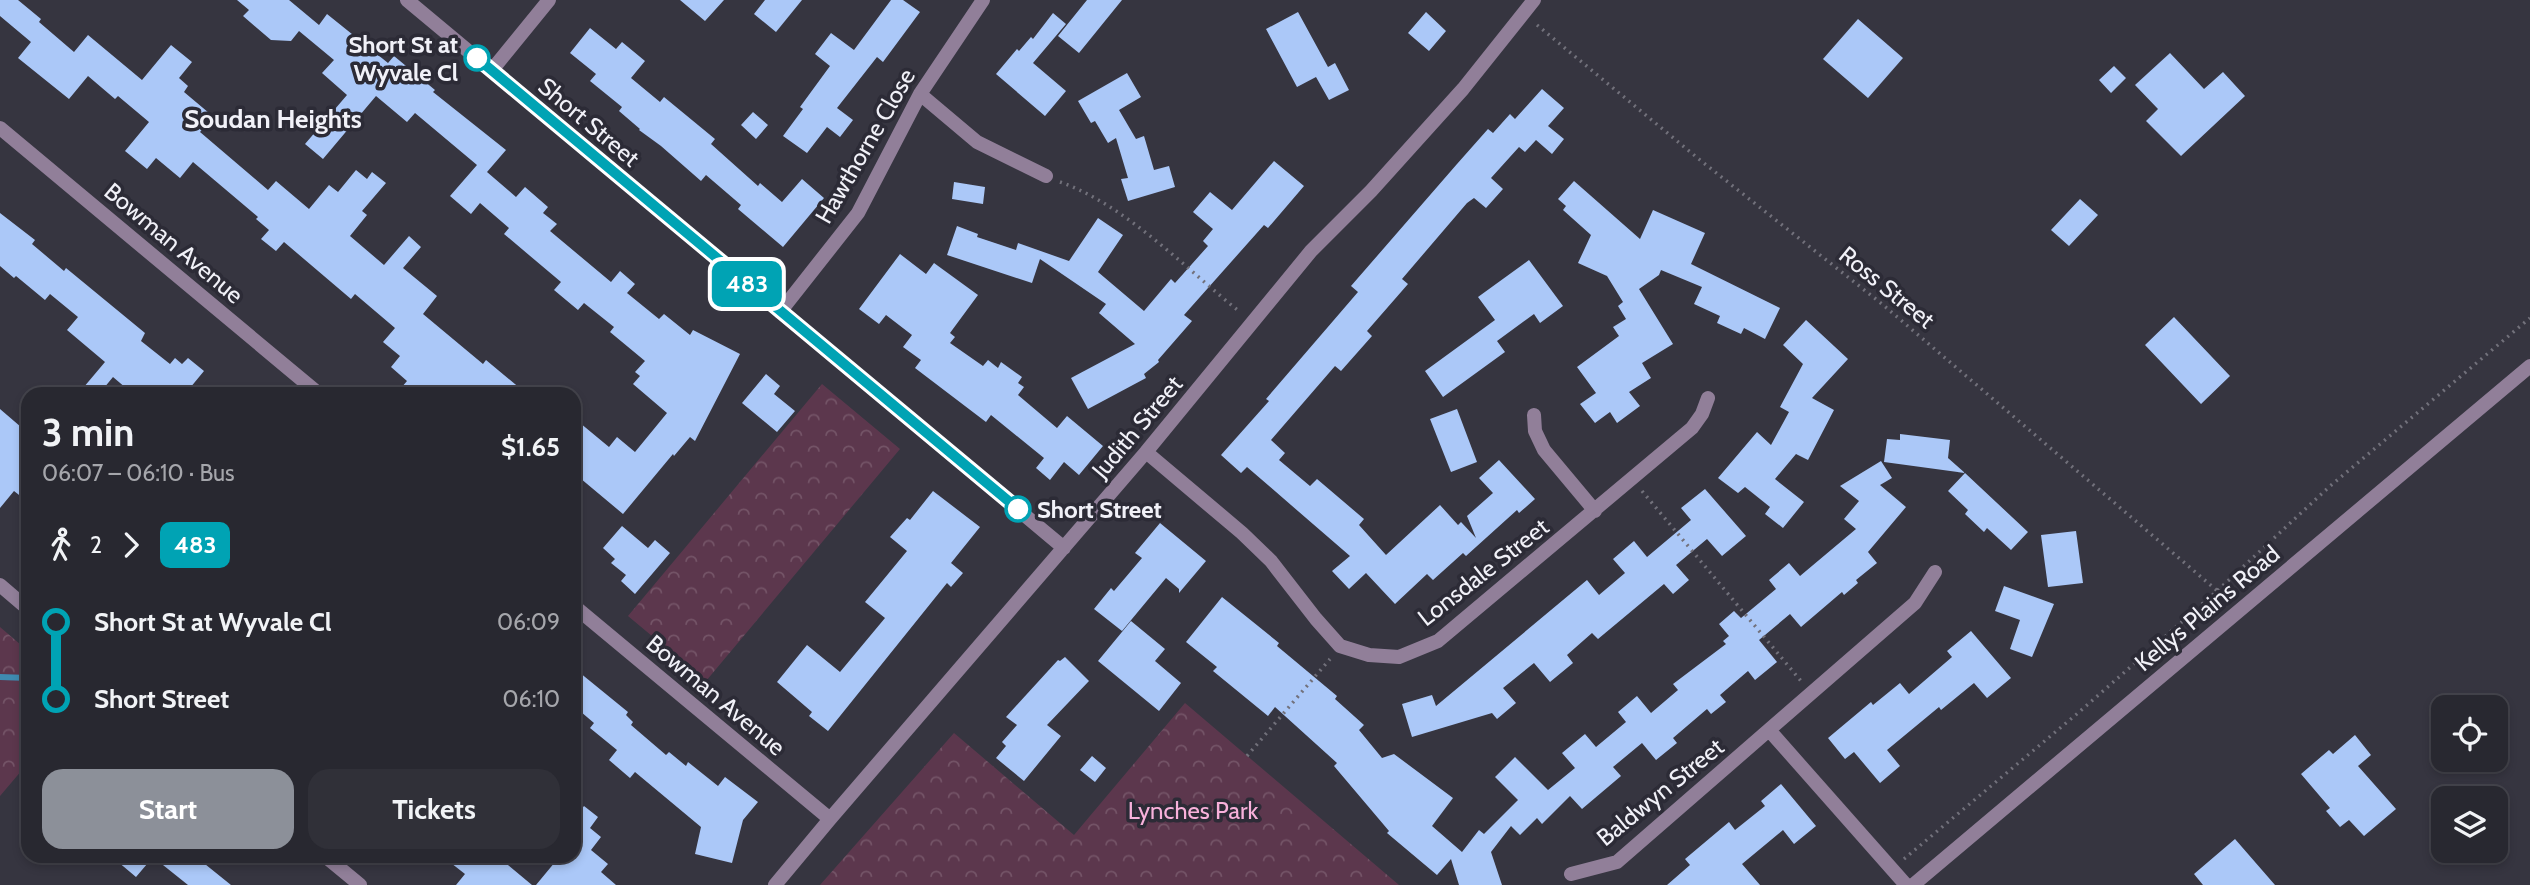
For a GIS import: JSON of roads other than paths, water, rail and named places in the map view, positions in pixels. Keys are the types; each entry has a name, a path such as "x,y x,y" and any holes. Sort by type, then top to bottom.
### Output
{"street":[{"name":"Short Street","path":"408,0 1064,548"},
{"path":"492,70 549,0"},
{"name":"Hawthorne Close","path":"780,312 858,213 920,94 983,0"},
{"name":"Judith Street","path":"775,885 1146,452 1311,251 1434,122 1534,0"},
{"path":"920,94 977,142 1046,176"},
{"name":"Bowman Avenue","path":"0,128 311,387"},
{"name":"Kellys Plains Road","path":"1913,885 2530,366"},
{"name":"Lonsdale Street","path":"1146,452 1271,561 1340,646 1369,655 1399,657 1438,641 1595,511 1692,428 1702,414 1708,398"},
{"path":"1534,415 1535,431 1544,450 1595,511"},
{"name":"Baldwyn Street","path":"1572,874 1616,862 1915,603 1935,572"},
{"path":"0,586 21,603"},
{"name":"Bowman Avenue","path":"581,612 830,819"},
{"path":"1769,730 1906,885"},
{"path":"333,863 360,885"}],"waterway":[{"path":"0,677 21,678"}],"place":[{"name":"Short St at Wyvale Cl","path":"477,58"},
{"name":"Short Street","path":"1018,509"}],"district":[{"name":"Soudan Heights","path":"273,119"}],"park label":[{"name":"Lynches Park","path":"1193,810"}]}
